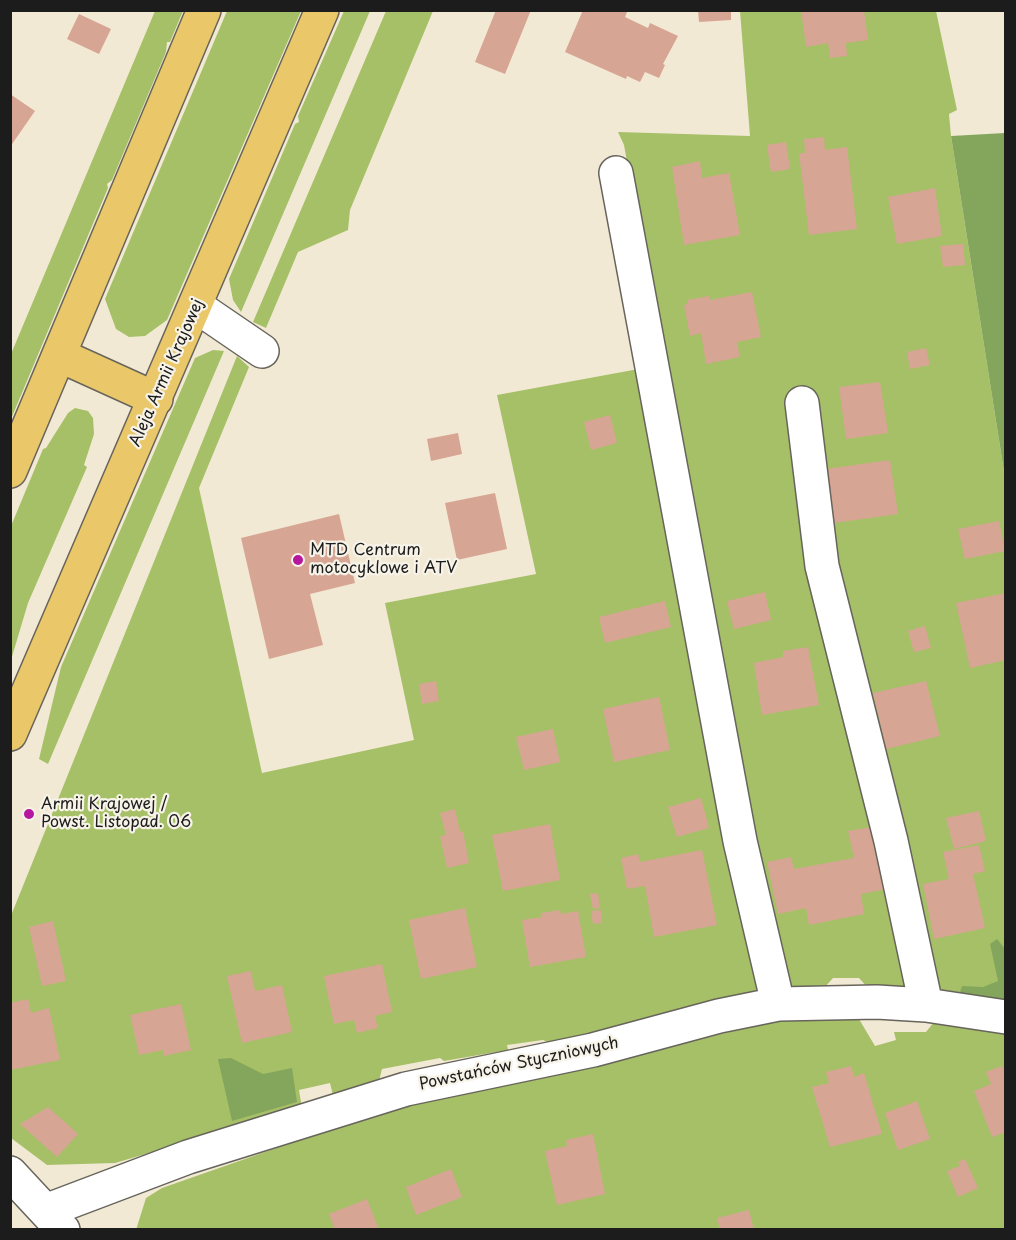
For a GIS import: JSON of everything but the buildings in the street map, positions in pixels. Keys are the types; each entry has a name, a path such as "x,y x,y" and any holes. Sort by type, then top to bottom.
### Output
{"main road":[{"path":"10,471 204,10"},
{"name":"Aleja Armii Krajowej","path":"10,734 322,10"},
{"path":"59,355 156,399"}],"street":[{"path":"616,173 740,842 778,1004"},
{"path":"196,306 262,351"},
{"path":"802,403 822,566 891,841 926,1005"},
{"name":"Powstańców Styczniowych","path":"55,1223 188,1157 406,1089 592,1050 719,1016 778,1004 854,1001 926,1005 1005,1017"},
{"path":"10,1173 55,1223"}],"green space":[{"path":"155,11 183,11 170,42 167,42 166,52 112,180 107,184 108,188 11,419 11,354"},
{"path":"227,11 301,11 167,320 145,336 129,337 116,329 105,299"},
{"path":"344,11 370,11 241,312 233,300 229,279 295,124 299,122 298,116"},
{"path":"386,11 433,11 350,210 348,230 298,252 266,328 253,322"},
{"path":"740,11 936,11 957,110 949,114 951,136 1005,478 1005,1005 911,984 901,989 868,988 859,978 833,978 825,987 796,991 781,981 729,728 734,716 729,688 719,678 624,145 618,132 750,136"},
{"path":"1006,133 1005,478 951,136"},
{"path":"213,350 224,351 48,764 39,759 61,667 195,358"},
{"path":"237,356 249,367 199,488 262,773 414,740 385,603 536,574 497,395 644,368 761,985 756,996 550,1043 543,1040 507,1045 508,1050 444,1061 440,1058 382,1069 379,1081 333,1095 330,1083 299,1090 302,1108 115,1163 47,1165 11,1138 10,918"},
{"path":"75,408 88,411 93,418 94,434 84,465 87,467 28,603 11,660 11,526 43,449 46,448 68,413"},
{"path":"997,939 1005,949 1005,1004 958,998 962,986 983,987 998,981 990,944"},
{"path":"856,1014 875,1046 896,1040 894,1032 926,1032 934,1022 1005,1029 1005,1229 136,1230 146,1198 162,1188 428,1095 598,1063 772,1022"},
{"path":"231,1058 263,1074 292,1068 297,1102 232,1121 218,1059"}],"place":[{"name":"MTD Centrum motocyklowe i ATV","path":"298,560"},
{"name":"Armii Krajowej / Powst. Listopad. 06","path":"29,814"}]}
